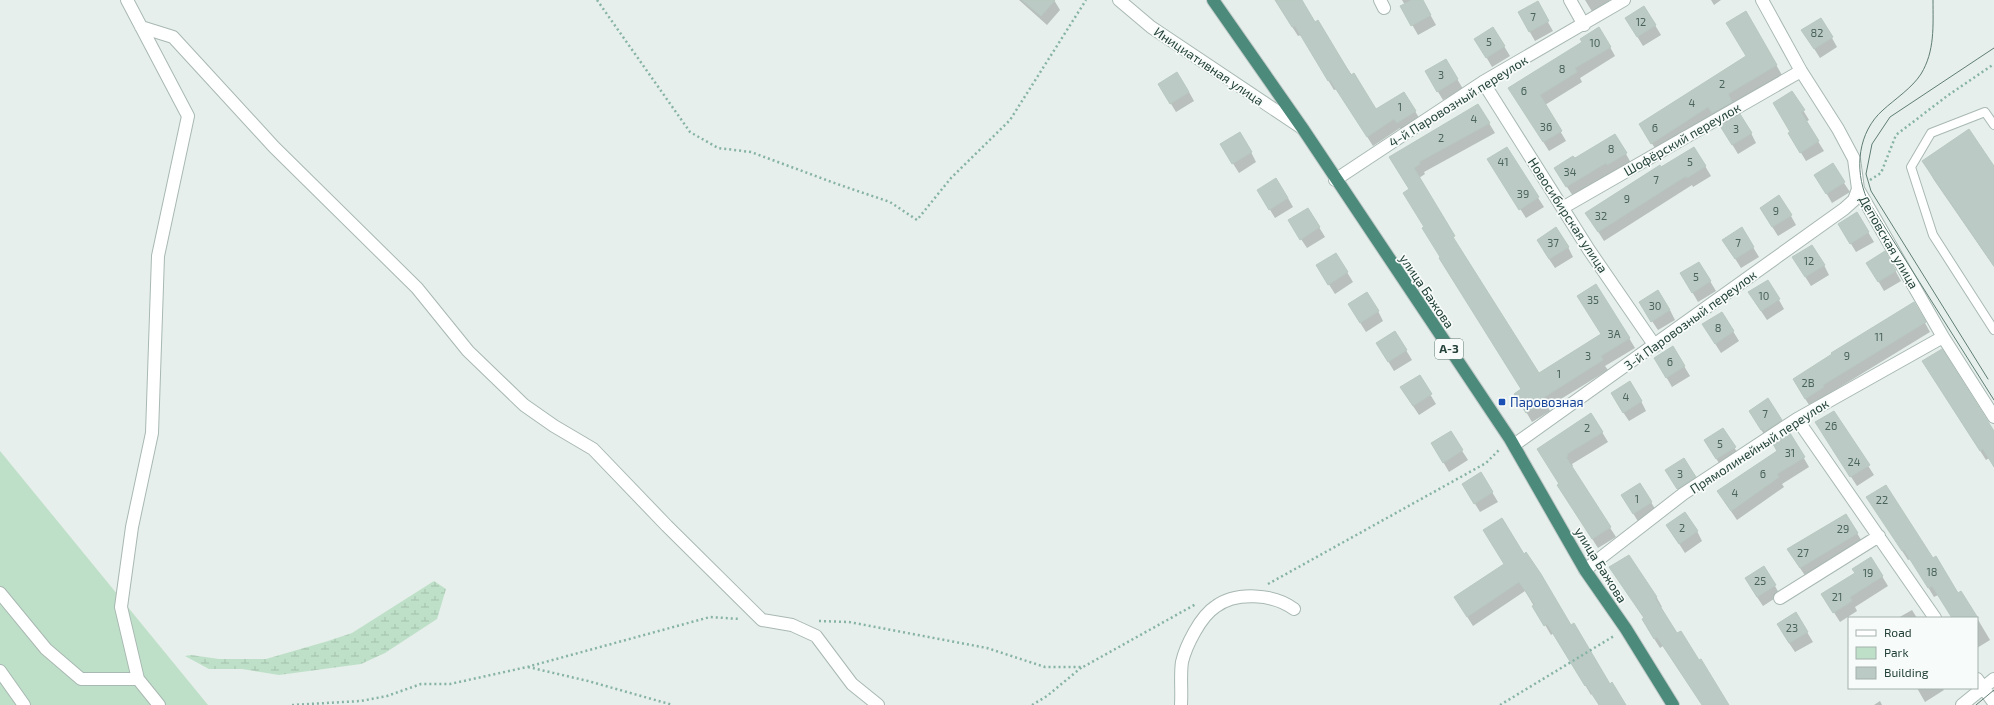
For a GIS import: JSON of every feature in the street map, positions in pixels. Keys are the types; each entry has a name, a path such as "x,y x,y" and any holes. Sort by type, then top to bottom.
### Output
{"highway":[{"name":"улица Бажова","path":"1214,0 1303,129 1335,180 1512,442 1585,570 1626,629 1673,705"}],"street":[{"path":"127,0 188,116 158,256 152,433 132,527 121,607 138,679 159,705"},
{"name":"Инициативная улица","path":"1119,0 1151,27 1303,129"},
{"path":"1570,0 1584,25"},
{"name":"4-й Паровозный переулок","path":"1335,180 1483,82 1584,25 1624,0"},
{"name":"Деповская улица","path":"1762,0 1801,70 1838,129 1854,159 1858,188 1943,336 1994,417"},
{"path":"141,27 173,37 274,147 417,288 468,351 524,405 554,426 593,449 666,526 762,620 792,625 816,636 852,684 878,705"},
{"name":"Шофёрский переулок","path":"1564,207 1801,70"},
{"name":"Новосибирская улица","path":"1483,82 1564,207 1589,250 1655,346"},
{"name":"3-й Паровозный переулок","path":"1512,442 1655,346 1844,209 1854,200 1858,188"},
{"name":"Прямолинейный переулок","path":"1585,570 1683,494 1797,419 1943,336"},
{"path":"1797,419 1934,617"},
{"path":"1780,598 1879,536"},
{"path":"0,593 46,649 81,679 138,679"},
{"path":"1181,705 1182,661 1198,624 1215,606 1236,598 1256,596 1275,600 1294,609"},
{"path":"0,671 24,705"},
{"path":"1994,679 1980,684 1994,703"},
{"path":"1962,705 1976,689"}],"lane":[{"path":"1994,125 1985,112 1931,134 1910,167 1933,235 1994,330"}],"path":[{"path":"597,0 690,132 718,148 751,152 890,202 917,220 951,178 1010,120 1086,0"},
{"path":"1858,188 1881,173 1896,135 1947,96 1994,64"},
{"path":"1268,585 1486,463 1512,442"},
{"path":"1032,705 1047,696 1083,667 1198,603"},
{"path":"292,705 361,701 387,696 421,684 450,684 526,667 710,617 762,620"},
{"path":"818,621 849,622 987,648 1045,667 1083,667"},
{"path":"1500,705 1626,629"},
{"path":"526,667 588,681 673,705"}],"green space":[{"path":"0,451 208,705 0,705"},
{"path":"434,581 446,589 437,619 385,653 361,664 279,675 242,669 209,669 185,656 191,655 219,659 266,659 328,641 352,633"}],"building":[{"path":"1022,0 1055,0 1041,16"},
{"path":"1275,0 1302,0 1315,22 1318,20 1351,75 1354,73 1376,109 1404,92 1416,111 1397,123 1394,119 1367,137 1330,80 1328,81 1295,26 1292,27"},
{"path":"1412,0 1423,0 1431,15 1411,26 1400,6"},
{"path":"1538,1 1549,21 1529,32 1518,12"},
{"path":"1644,6 1656,25 1637,37 1625,18"},
{"path":"1746,11 1777,65 1728,94 1732,102 1712,113 1708,107 1651,144 1639,124 1746,56 1726,23"},
{"path":"1821,18 1833,37 1814,49 1801,30"},
{"path":"1493,27 1505,46 1486,58 1474,39"},
{"path":"1599,27 1611,47 1575,68 1577,72 1540,95 1562,131 1543,142 1508,88 1582,42 1580,39"},
{"path":"1446,59 1458,79 1437,92 1425,71"},
{"path":"1177,72 1189,92 1170,104 1158,84"},
{"path":"1792,91 1805,110 1801,112 1819,141 1800,153 1773,103"},
{"path":"1478,104 1490,123 1419,162 1420,164 1414,168 1455,236 1453,237 1539,373 1601,334 1577,296 1596,284 1630,338 1601,356 1603,360 1543,398 1545,401 1526,413 1514,394 1521,389 1439,258 1440,257 1422,228 1424,227 1403,193 1409,189 1389,157"},
{"path":"1740,114 1752,133 1732,145 1720,126"},
{"path":"1969,129 1994,166 1994,266 1922,161"},
{"path":"1240,132 1252,152 1232,164 1220,144"},
{"path":"1615,134 1627,153 1607,165 1606,163 1566,187 1554,168 1573,156 1575,158"},
{"path":"1507,147 1539,197 1519,210 1487,159"},
{"path":"1694,147 1706,166 1687,178 1686,176 1598,232 1585,213 1660,165 1661,167"},
{"path":"1833,163 1845,182 1826,194 1814,175"},
{"path":"1276,178 1288,198 1269,210 1257,190"},
{"path":"1779,195 1792,215 1772,227 1760,208"},
{"path":"1308,208 1320,227 1300,240 1288,220"},
{"path":"1857,212 1869,232 1850,244 1838,224"},
{"path":"1556,227 1569,247 1549,259 1537,240"},
{"path":"1742,227 1754,247 1735,259 1722,240"},
{"path":"1812,245 1825,265 1805,277 1792,257"},
{"path":"1885,251 1896,271 1878,282 1866,263"},
{"path":"1336,253 1348,272 1328,285 1316,265"},
{"path":"1699,262 1711,281 1692,293 1680,273"},
{"path":"1768,280 1780,299 1761,311 1748,292"},
{"path":"1658,290 1670,310 1651,322 1639,302"},
{"path":"1367,292 1379,311 1360,323 1348,304"},
{"path":"1914,302 1926,322 1823,385 1824,387 1805,399 1793,379 1832,354 1831,353"},
{"path":"1722,312 1734,331 1715,344 1702,324"},
{"path":"1395,331 1407,350 1388,362 1376,343"},
{"path":"1673,346 1685,366 1666,378 1654,358"},
{"path":"1942,349 1994,431 1994,467 1983,449 1980,451 1922,361"},
{"path":"1420,375 1432,394 1413,406 1400,387"},
{"path":"1630,381 1642,401 1623,413 1611,393"},
{"path":"1768,398 1782,420 1765,431 1763,429 1761,430 1749,411"},
{"path":"1834,411 1870,465 1850,477 1815,422"},
{"path":"1591,413 1603,432 1567,454 1568,456 1566,457 1611,527 1592,539 1557,485 1559,484 1537,449"},
{"path":"1723,428 1736,447 1716,459 1704,440"},
{"path":"1451,431 1463,450 1443,463 1431,443"},
{"path":"1790,433 1805,457 1777,474 1779,477 1731,511 1717,491 1777,451 1773,444"},
{"path":"1684,458 1696,477 1677,489 1665,470"},
{"path":"1481,472 1493,492 1474,504 1462,484"},
{"path":"1640,483 1652,502 1633,514 1621,495"},
{"path":"1886,485 1933,558 1936,556 1958,593 1961,591 1977,617 1951,617 1932,586 1928,588 1904,550 1902,551 1866,497"},
{"path":"1685,512 1698,531 1679,544 1666,525"},
{"path":"1846,514 1858,533 1800,568 1787,549"},
{"path":"1502,518 1524,554 1526,552 1541,574 1571,625 1574,623 1610,684 1612,682 1626,705 1599,705 1586,685 1585,686 1547,624 1544,626 1532,606 1535,605 1519,582 1467,617 1454,597 1504,564 1483,530"},
{"path":"1629,555 1657,597 1655,598 1677,633 1681,631 1699,660 1701,659 1729,705 1702,705 1657,637 1654,639 1642,619 1644,618 1609,567"},
{"path":"1871,557 1883,576 1850,597 1852,601 1833,613 1821,594 1855,573 1852,569"},
{"path":"1764,566 1776,585 1757,597 1745,578"},
{"path":"1796,612 1808,632 1789,643 1777,624"}],"tram line":[{"path":"1933,0 1932,38 1926,65 1913,84 1883,110 1868,129 1861,152 1860,176 1867,199 1994,400"},
{"path":"1988,379 1871,191 1866,174 1872,144 1890,117 1994,48"},
{"path":"1976,705 1994,690"}],"place":[{"name":"Паровозная","path":"1502,402"}]}
